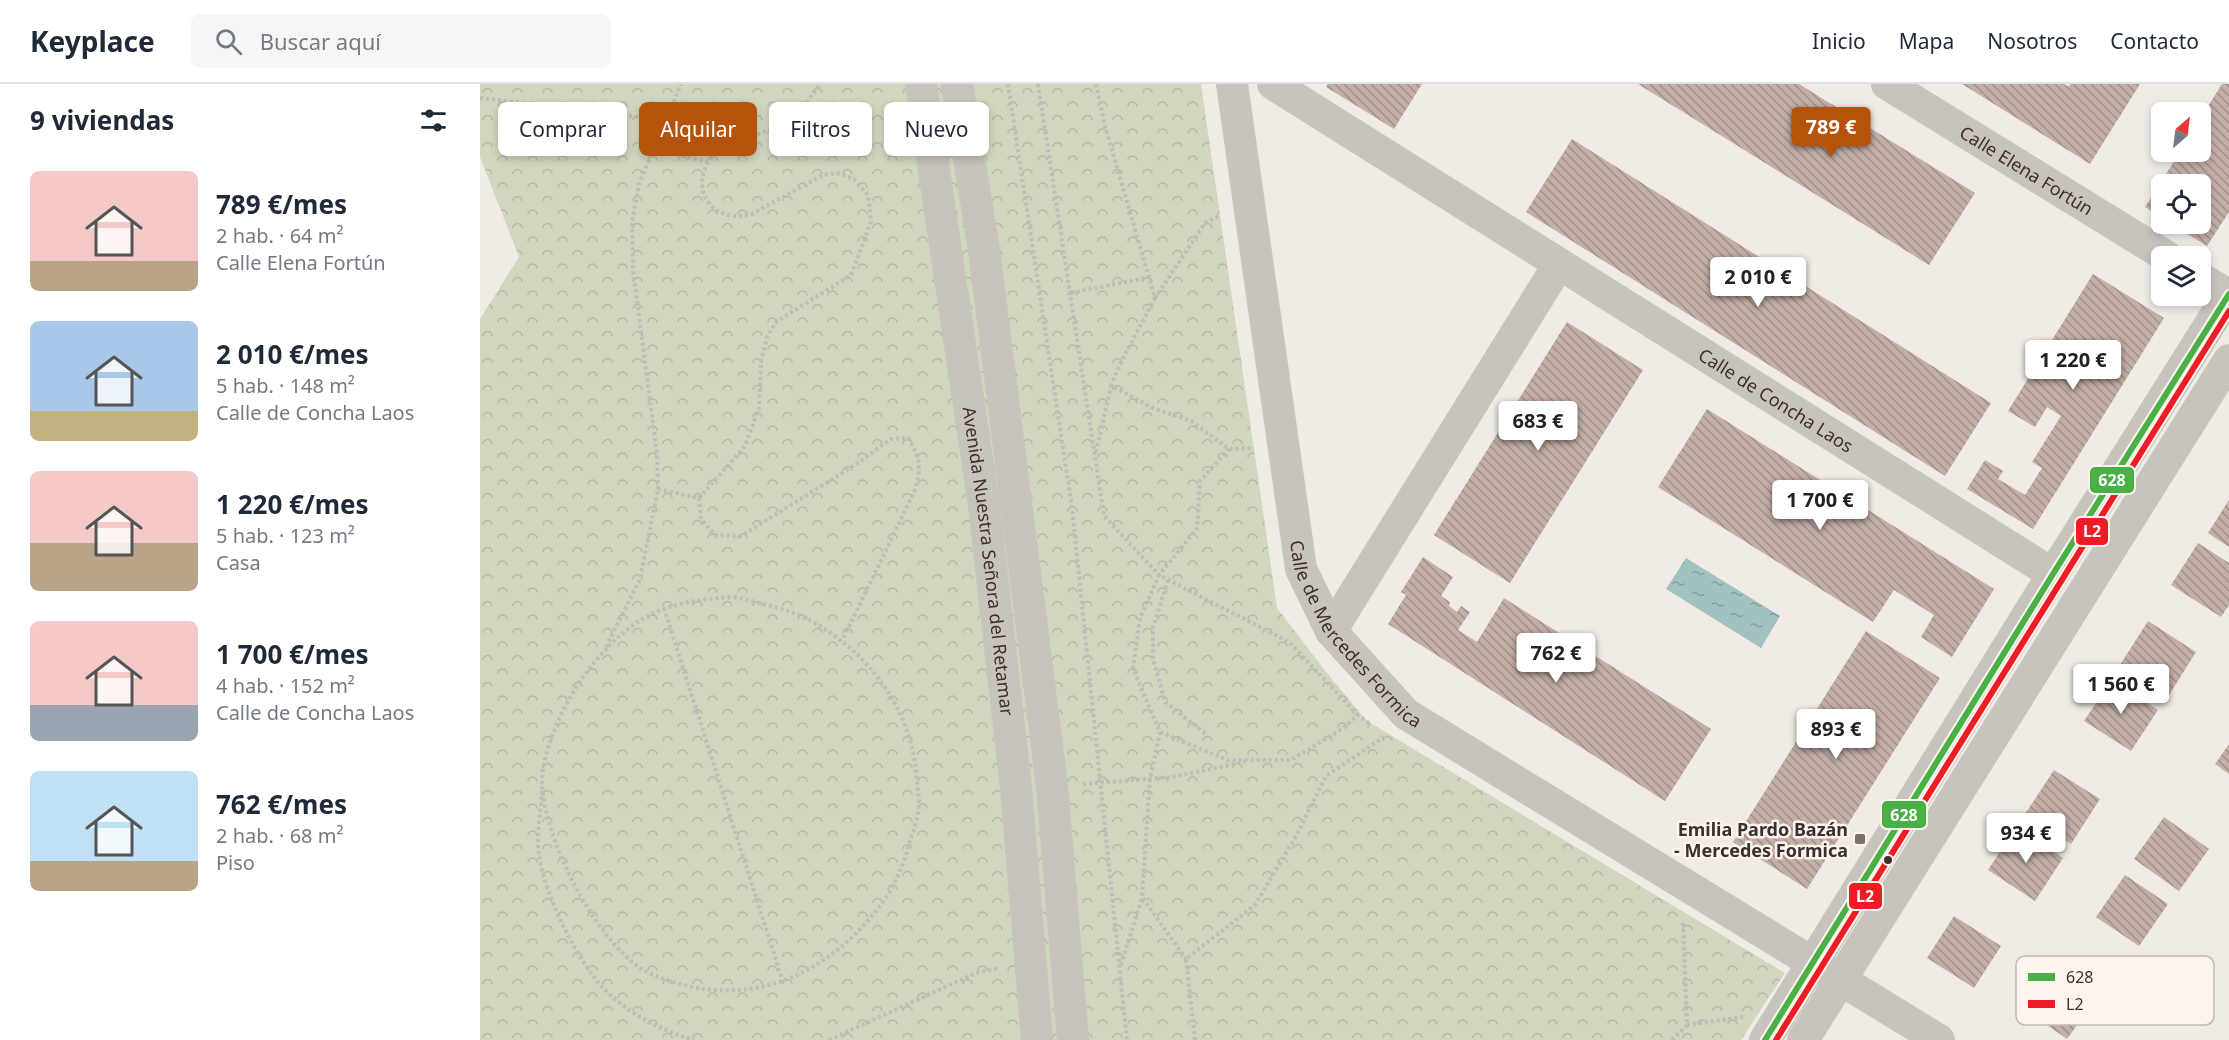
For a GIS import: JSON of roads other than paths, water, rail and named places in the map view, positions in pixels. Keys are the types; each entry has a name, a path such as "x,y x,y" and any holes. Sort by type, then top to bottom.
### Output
{"street":[{"name":"Avenida Nuestra Señora del Retamar","path":"921,84 984,505 1016,788 1037,1040"},
{"name":"Avenida Nuestra Señora del Retamar","path":"957,84 984,250 1052,786 1073,1040"},
{"name":"Calle de Mercedes Formica","path":"1232,84 1301,569 1331,631 1406,714 1939,1040"},
{"path":"1239,130 1268,84"},
{"name":"Calle de Concha Laos","path":"1273,84 2053,574"},
{"name":"Calle Elena Fortún","path":"1887,84 2151,247"},
{"path":"1331,631 1559,264"},
{"path":"1765,1040 2053,574 2229,295 2211,284"},
{"path":"1803,1040 2229,360"}],"water":[{"path":"1686,558 1780,616 1761,648 1666,589"}],"place":[{"name":"Emilia Pardo Bazán - Mercedes Formica","path":"1860,839"}]}
